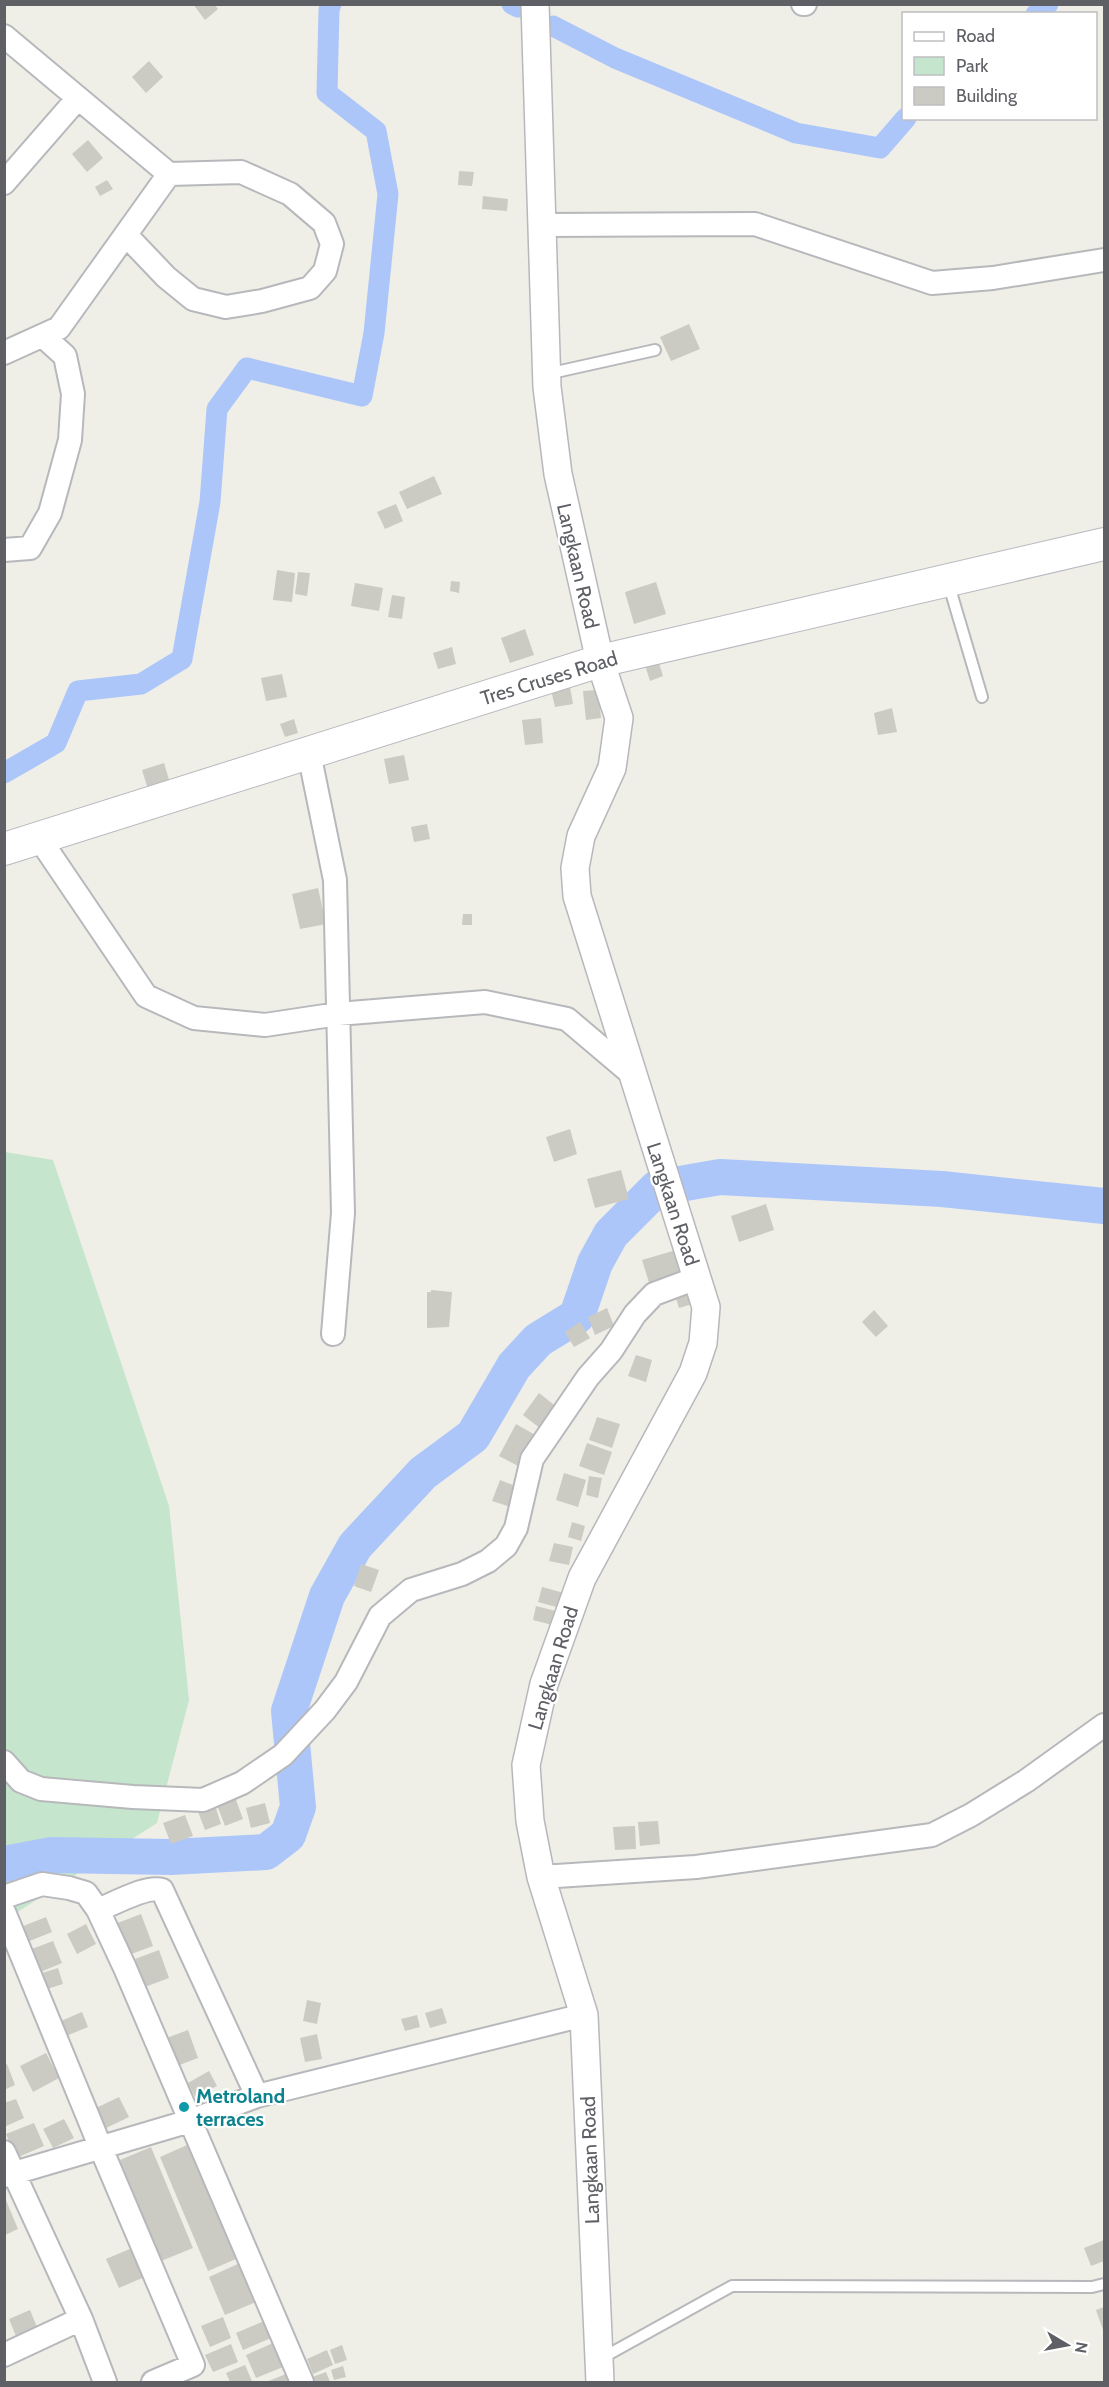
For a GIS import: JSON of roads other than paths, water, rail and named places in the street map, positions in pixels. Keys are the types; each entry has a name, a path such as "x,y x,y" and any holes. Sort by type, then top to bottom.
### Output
{"main road":[{"name":"Tres Cruses Road","path":"4,849 600,661 1104,544"}],"street":[{"name":"Langkaan Road","path":"535,4 546,374 558,474 600,661 619,718 612,768 581,836 575,868 577,896 662,1170 682,1225 706,1308 703,1342 693,1373 582,1578 544,1684 526,1765 530,1821 541,1877 584,2015 599,2371"},
{"path":"4,36 169,174 241,172 290,194 324,223 332,244 325,271 310,288 262,301 226,307 193,298 166,277 126,235"},
{"path":"4,183 78,98"},
{"path":"4,353 44,337 59,328 169,174"},
{"path":"543,225 755,224 932,283 993,278 1104,260"},
{"path":"4,550 30,548 50,513 70,440 73,394 65,356 44,337"},
{"path":"309,753 335,880 343,1213 333,1334"},
{"path":"39,838 146,996 194,1018 265,1025 338,1014 485,1002 567,1019 632,1074"},
{"path":"4,1762 21,1780 41,1789 203,1800 242,1783 283,1755 325,1710 346,1682 380,1616 411,1590 462,1574 488,1561 506,1546 516,1528 532,1459 588,1377 611,1351 635,1314 654,1294 697,1278"},
{"path":"541,1877 696,1866 932,1834 971,1815 1016,1787 1104,1725"},
{"path":"4,1897 42,1884 86,1893 98,1910 302,2382"},
{"path":"98,1910 144,1891 155,1888 162,1890 257,2096"},
{"path":"4,1912 193,2365 153,2382"},
{"path":"105,2382 81,2319 8,2167 100,2146 190,2121 257,2096 584,2015"},
{"path":"4,2355 81,2319"}],"lane":[{"path":"546,374 655,350"},
{"path":"948,582 982,698"},
{"path":"599,2371 732,2286 1092,2287 1104,2284"}],"waterway":[{"path":"4,773 56,743 78,691 141,684 182,659 210,502 217,409 247,368 362,396 374,333 388,194 376,131 327,93 331,4"},
{"path":"512,4 518,7"},
{"path":"1038,12 1048,4"},
{"path":"553,26 615,58 796,133 880,148 904,120"},
{"path":"4,1864 52,1855 171,1857 266,1852 288,1835 298,1807 289,1711 327,1596 355,1546 423,1473 473,1436 514,1366 538,1340 577,1316 595,1263 611,1234 657,1188 720,1177 942,1189 1104,1206"}],"place":[{"name":"Metroland terraces","path":"184,2107"}]}
